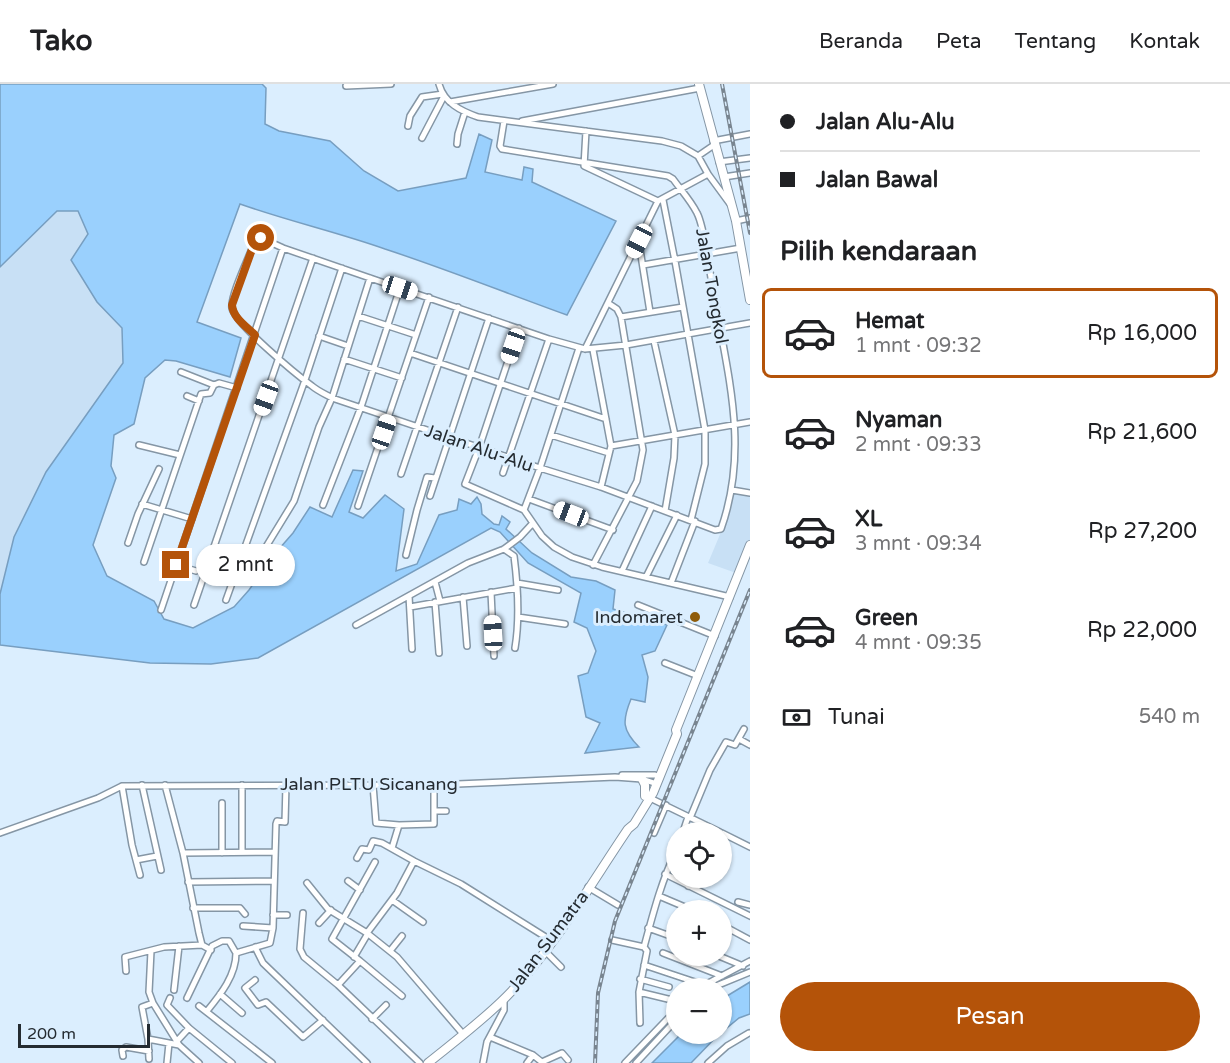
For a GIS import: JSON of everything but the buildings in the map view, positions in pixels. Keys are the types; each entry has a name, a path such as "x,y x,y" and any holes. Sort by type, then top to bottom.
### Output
{"highway":[{"path":"700,86 736,221 750,300"},
{"name":"Jalan Sumatra","path":"428,1063 504,999 552,941 628,829 656,780 673,733 749,550"},
{"path":"642,779 647,797"}],"street":[{"path":"346,86 391,84"},
{"path":"439,84 443,95 465,112 504,121 670,142 681,146 698,156 732,208"},
{"path":"450,102 553,84"},
{"path":"516,122 700,86"},
{"path":"408,126 410,116 422,97 443,95"},
{"path":"422,138 443,95"},
{"path":"457,144 465,112"},
{"name":"Jalan Tongkol","path":"504,121 500,146 502,149 668,176 681,189 699,216 736,424 737,455 732,490"},
{"path":"586,131 583,163 586,168 661,200"},
{"path":"698,156 714,143 750,134"},
{"path":"719,162 750,158"},
{"path":"724,177 750,173"},
{"path":"524,510 582,349 661,200 708,174"},
{"path":"661,200 675,261 705,430 705,464 693,521 671,583"},
{"path":"736,221 750,218"},
{"name":"Jalan Alu-Alu","path":"283,248 257,238 232,310 237,318 279,359 317,390 332,398 601,487 715,530 721,530 732,490"},
{"path":"639,241 650,312"},
{"path":"161,610 283,248 582,349 593,350 654,341 750,323"},
{"path":"643,265 741,249"},
{"path":"194,605 313,258"},
{"path":"226,600 305,380 342,268"},
{"path":"261,555 294,501 332,398 370,278"},
{"path":"323,505 361,407 400,288"},
{"path":"358,506 429,297"},
{"path":"593,565 629,499 640,467 643,440 621,317 617,309 608,303"},
{"path":"401,474 419,427 458,307"},
{"path":"621,317 683,307"},
{"path":"358,316 416,335"},
{"path":"430,496 489,318"},
{"path":"519,328 465,484 524,510 542,536 562,552 593,565 730,597"},
{"path":"320,336 348,346"},
{"path":"504,473 549,339"},
{"path":"654,341 675,435 675,458 664,511"},
{"path":"593,350 611,446 601,487"},
{"path":"410,354 606,419"},
{"path":"344,359 402,378"},
{"path":"181,372 214,385 221,383 237,388"},
{"path":"144,562 199,401 202,394 210,393 214,385"},
{"path":"187,396 199,401"},
{"path":"611,446 750,422"},
{"path":"551,435 609,453"},
{"path":"139,445 180,456"},
{"path":"128,543 142,504 159,469"},
{"path":"406,555 427,477 435,478"},
{"path":"732,490 750,494"},
{"path":"529,499 612,530"},
{"path":"142,504 192,519"},
{"path":"622,571 652,506"},
{"path":"646,577 676,515"},
{"path":"356,626 468,563 506,548 532,524"},
{"path":"506,548 513,556 517,586 518,617 515,648"},
{"path":"176,565 196,572"},
{"path":"435,582 438,601 439,653"},
{"path":"410,607 517,586 558,590"},
{"path":"490,592 494,656"},
{"path":"409,596 412,649"},
{"path":"463,597 467,646"},
{"path":"638,605 715,636"},
{"path":"518,617 565,624"},
{"path":"665,663 698,676"},
{"path":"687,822 710,770 726,741 735,745 744,729"},
{"path":"739,739 750,745"},
{"name":"Jalan PLTU Sicanang","path":"615,777 627,775 656,780"},
{"name":"Jalan PLTU Sicanang","path":"122,786 434,785 615,777 656,780"},
{"path":"142,785 161,870"},
{"path":"165,785 183,853 202,945"},
{"path":"242,785 242,852"},
{"path":"236,953 269,944 273,927 276,824 286,819 286,785"},
{"path":"373,785 376,823 433,825 435,822 434,785"},
{"path":"0,833 98,798 122,786 140,875"},
{"path":"647,797 699,822"},
{"path":"222,803 222,852"},
{"path":"654,833 666,805"},
{"path":"435,811 446,811"},
{"path":"392,849 399,825"},
{"path":"732,838 750,846"},
{"path":"357,858 362,849 369,850 373,841 392,849 413,862 461,884 552,941"},
{"path":"183,853 274,852"},
{"path":"136,860 158,856"},
{"path":"375,862 332,940 402,996"},
{"path":"338,985 357,959 367,934 400,888 413,862"},
{"path":"370,871 377,874"},
{"path":"640,1023 640,980 647,951 644,947 665,874"},
{"path":"188,882 274,881"},
{"path":"348,881 360,890"},
{"path":"307,883 326,907 390,951 425,988 462,1034"},
{"path":"588,887 618,905"},
{"path":"692,888 750,916"},
{"path":"659,896 668,900"},
{"path":"392,900 423,922"},
{"path":"738,902 750,905"},
{"path":"193,908 240,908 245,914"},
{"path":"319,923 332,910"},
{"path":"303,913 301,953 420,1063"},
{"path":"273,915 287,915"},
{"path":"243,926 273,927"},
{"path":"648,928 666,934"},
{"path":"732,930 750,940"},
{"path":"390,951 402,936"},
{"path":"187,998 211,950 217,943 226,940 231,943 236,953 234,969 207,1011"},
{"path":"612,940 644,947"},
{"path":"126,971 124,957 164,947 202,945 211,950"},
{"path":"174,990 179,946"},
{"path":"255,947 263,963 367,1063"},
{"path":"151,951 149,992 153,1003 178,1043 199,1063"},
{"path":"544,951 561,967"},
{"path":"663,953 722,976"},
{"path":"732,961 743,966"},
{"path":"718,978 750,962"},
{"path":"644,965 678,978"},
{"path":"732,979 750,972"},
{"path":"255,980 245,987 258,1005 266,1002 303,1037 323,1020"},
{"path":"640,980 666,986"},
{"path":"639,992 666,999"},
{"path":"220,994 242,1013"},
{"path":"170,998 167,1005 189,1028 232,1063"},
{"path":"483,1063 490,1037 504,1010 504,999"},
{"path":"149,1059 142,1007 153,1003"},
{"path":"372,1019 386,1005"},
{"path":"199,1006 272,1063"},
{"path":"226,1026 232,1018"},
{"path":"625,1063 666,1020"},
{"path":"178,1043 189,1028"},
{"path":"636,1063 666,1031"},
{"path":"708,1063 727,1046 749,1033"},
{"path":"490,1037 533,1055 543,1062 562,1053 568,1060"},
{"path":"148,1039 178,1043"},
{"path":"167,1063 169,1043"},
{"path":"123,1056 123,1050 126,1047 149,1051"},
{"path":"527,1063 533,1055"}],"shaded area":[{"path":"53,201 89,202 130,326 127,377 0,627 0,248"},
{"path":"732,490 750,493 750,540 736,573 708,563 721,532"}],"water":[{"path":"0,84 262,84 266,88 265,124 279,131 330,141 364,171 398,191 466,178 479,134 492,140 485,172 522,180 524,167 533,169 532,182 616,221 567,315 408,257 240,204 197,322 241,338 230,377 176,361 165,360 145,378 134,424 114,435 111,466 116,478 93,545 107,576 154,601 164,619 193,628 234,607 293,533 310,507 332,517 353,470 363,471 349,512 363,518 385,495 404,509 396,571 417,564 439,515 457,510 459,499 471,504 477,497 481,504 482,514 494,524 499,525 502,516 510,522 506,529 532,553 571,577 596,581 615,590 613,609 667,625 655,651 642,655 648,677 645,702 631,699 626,713 625,725 629,735 639,747 585,753 600,723 586,717 578,676 588,673 596,651 587,628 574,622 581,593 528,563 500,532 491,528 258,658 211,664 150,663 0,645 0,594 14,537 46,472 123,363 122,328 97,302 71,260 88,234 78,211 57,211 0,267"},
{"path":"750,982 750,1014 732,1024 732,993"},
{"path":"671,1044 709,1044 691,1063 652,1063"}],"railway":[{"path":"722,84 750,233"},
{"path":"595,1063 598,993 615,921 750,590"}],"place":[{"name":"Indomaret","path":"695,617"}],"route":[{"path":"176,565 255,335 237,318 232,305 255,241 261,238"}]}
